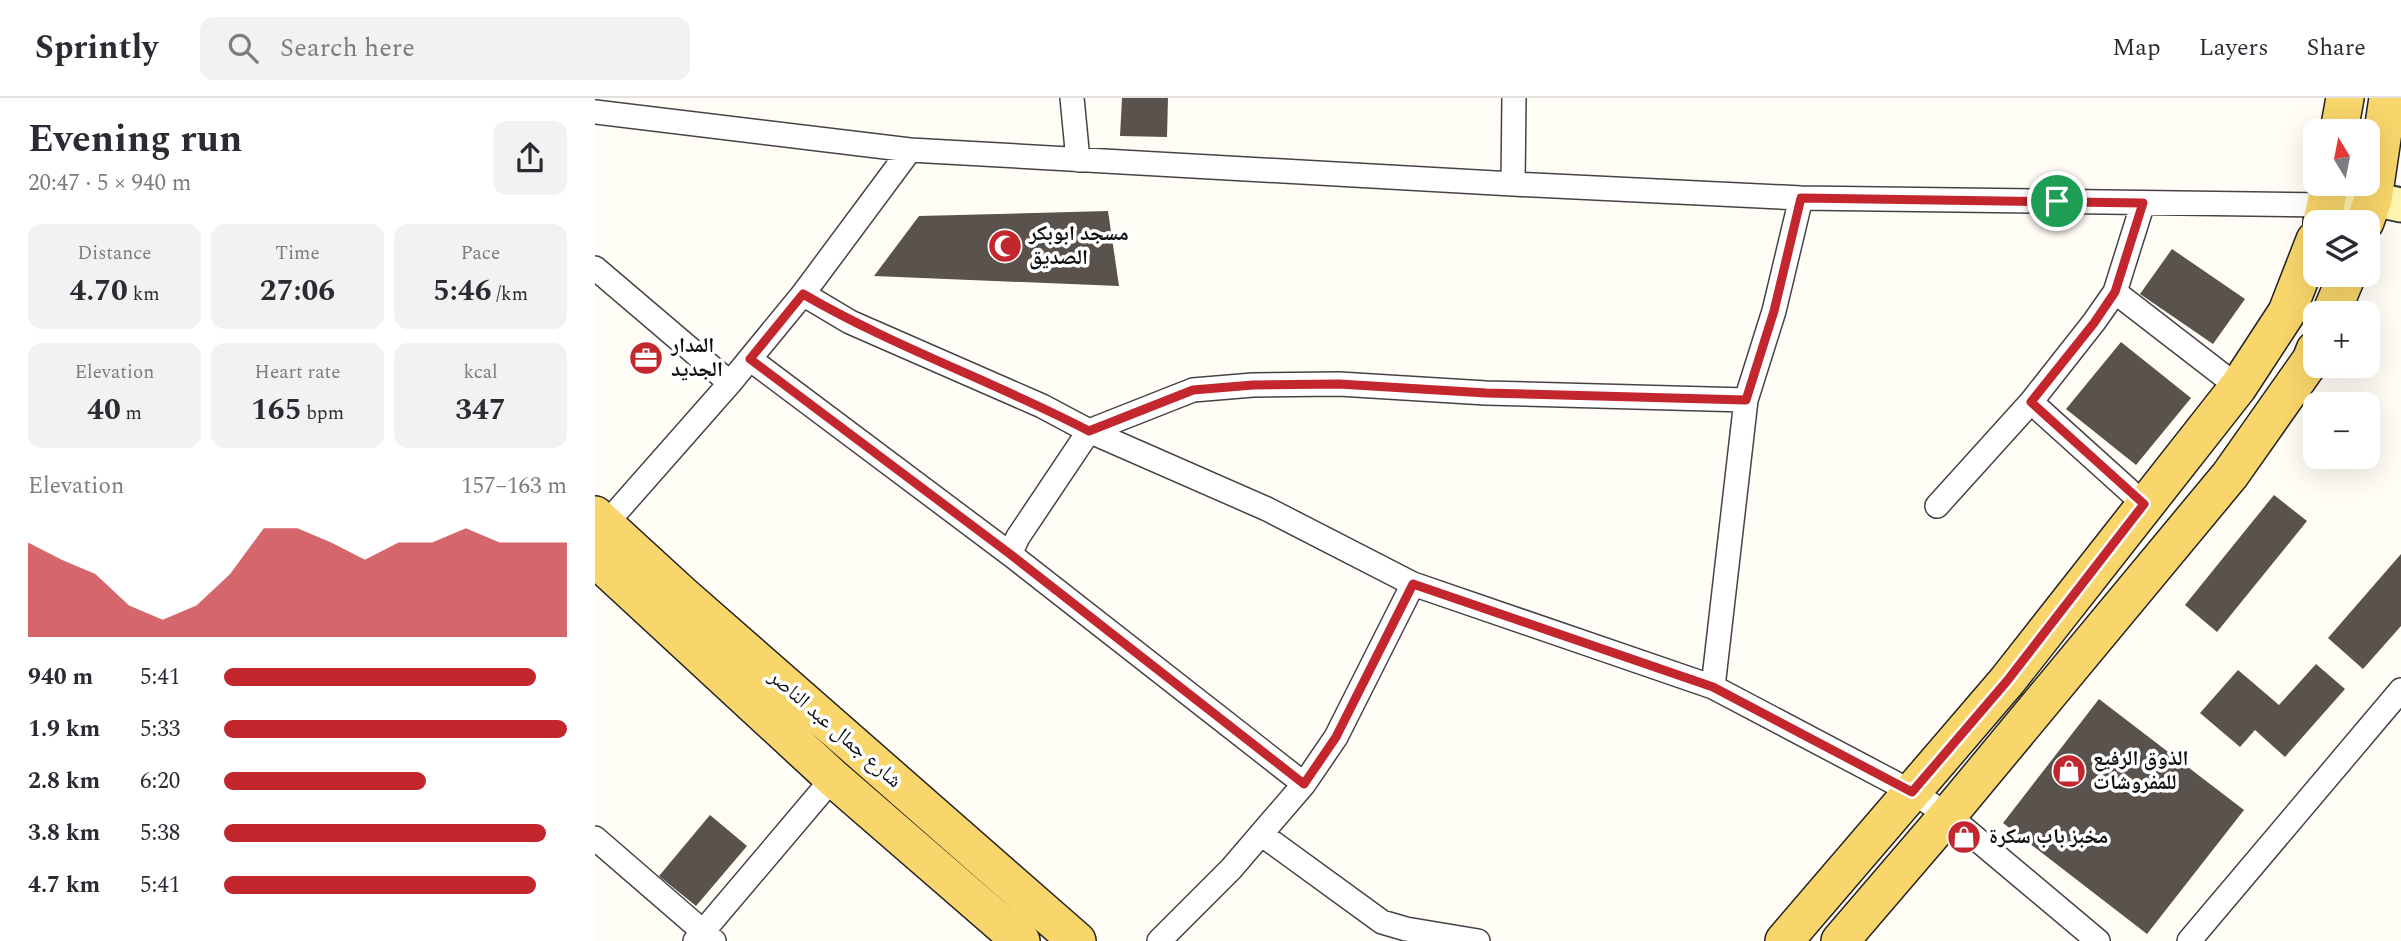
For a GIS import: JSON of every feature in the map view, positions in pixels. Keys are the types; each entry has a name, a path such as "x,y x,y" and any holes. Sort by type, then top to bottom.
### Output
{"main road":[{"path":"2342,119 2345,98"},
{"path":"2380,209 2388,98"},
{"path":"1784,941 2007,681 2238,387 2287,312 2303,271"},
{"path":"1840,941 2230,475 2303,372"},
{"name":"شارع جمال عبد الناصر","path":"598,534 833,778 1021,941"},
{"name":"شارع جمال عبد الناصر","path":"598,534 680,593 1077,941"}],"street":[{"path":"1072,98 1077,160"},
{"path":"1513,184 1514,98"},
{"path":"595,112 910,150 1513,184 1801,198 2326,204 2380,209"},
{"path":"598,534 730,383 803,294 910,150"},
{"path":"1713,687 1746,400 1774,311 1801,198"},
{"path":"1937,506 2031,402 2094,323 2115,292 2143,203"},
{"path":"595,268 730,383"},
{"path":"2115,292 2238,387"},
{"path":"803,294 850,322 1266,509 1413,584 1713,687 1912,792 1948,815 2098,941"},
{"path":"750,359 1010,554 1304,784"},
{"path":"1010,554 1018,537 1089,431 1193,390 1253,385 1339,384 1486,393 1746,400"},
{"path":"2031,402 2144,504"},
{"path":"1159,941 1231,869 1304,784 1336,737 1413,584"},
{"path":"2189,941 2401,690"},
{"path":"595,838 704,938 833,778"},
{"path":"1261,834 1382,922 1406,929 1478,941"}],"building":[{"path":"1122,98 1168,98 1167,137 1120,136"},
{"name":"مسجد ابوبكر الصديق","path":"1108,211 1119,286 874,276 919,216"},
{"path":"2172,249 2245,299 2213,344 2140,294"},
{"path":"2121,342 2191,398 2136,465 2066,409"},
{"path":"2274,495 2307,521 2217,632 2185,605"},
{"path":"2401,554 2401,626 2363,669 2328,638"},
{"path":"2316,664 2345,689 2285,757 2255,730 2240,747 2200,713 2238,670 2279,705"},
{"path":"2099,699 2244,810 2147,934 2003,823"},
{"path":"710,815 747,846 696,906 659,876"}],"place":[{"name":"مسجد ابوبكر الصديق","path":"1005,246"},
{"name":"المدار الجديد","path":"646,358"},
{"name":"الذوق الرفيع للمفروشات","path":"2069,771"},
{"name":"مخبز باب سكرة","path":"1964,837"}],"route":[{"path":"1801,198 2057,201 2143,203 2115,292 2094,323 2031,402 2144,504 2007,681 1912,792 1713,687 1413,584 1336,737 1304,784 1010,554 750,359 803,294 850,322 1042,407 1089,431 1193,390 1253,385 1339,384 1486,393 1746,400 1774,311 1801,198"}]}
